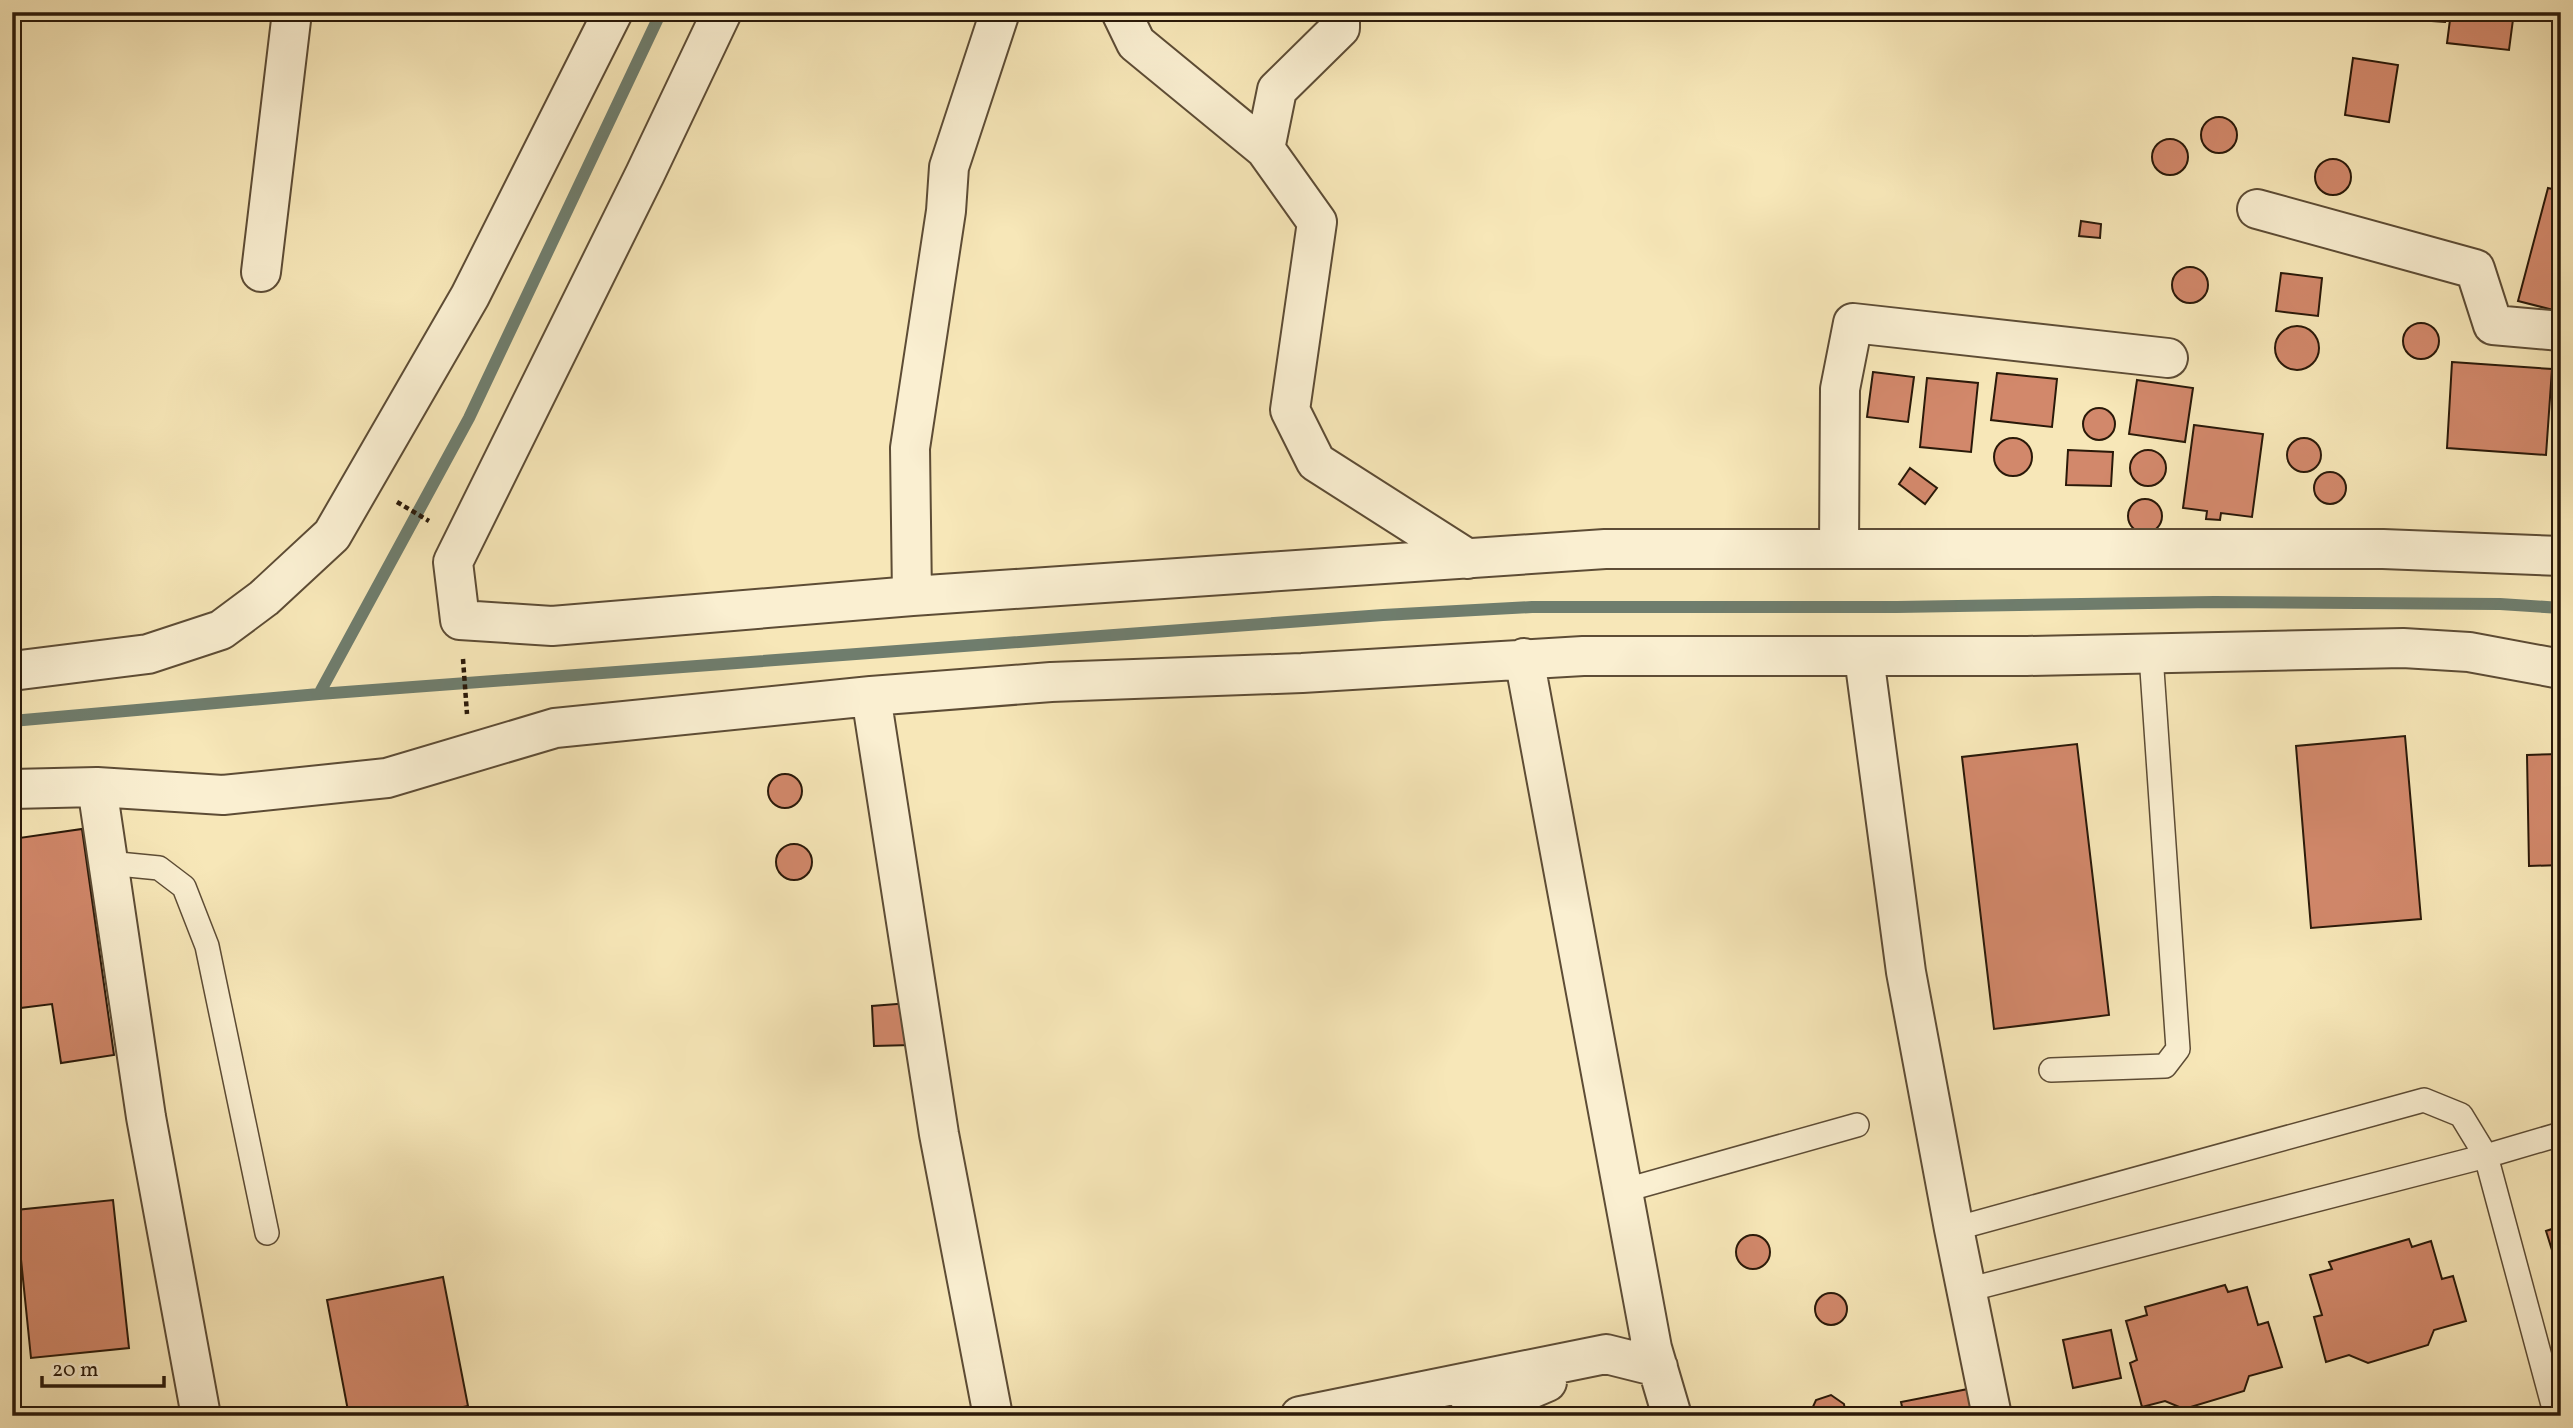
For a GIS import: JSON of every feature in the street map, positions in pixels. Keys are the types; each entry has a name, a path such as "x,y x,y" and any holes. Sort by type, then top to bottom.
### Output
{"street":[{"path":"261,272 292,12"},
{"path":"12,671 148,654 221,630 264,598 332,535 470,296 613,12"},
{"path":"722,12 453,562 460,620 552,626 912,596 1605,550 2383,549 2561,556"},
{"path":"912,596 910,448 946,211 949,167 1000,12"},
{"path":"1121,12 1136,43 1265,149 1317,222 1290,410 1316,463 1468,559"},
{"path":"1265,149 1277,90 1340,28 1340,12"},
{"path":"2257,209 2475,269 2493,326 2561,331"},
{"path":"1839,549 1840,389 1853,323 2168,358"},
{"path":"12,789 97,787 223,795 387,779 555,728 1051,681 1301,673 1583,656 1864,657 2403,648 2469,652 2561,669"},
{"path":"1864,657 1906,972 1992,1416"},
{"path":"1524,659 1652,1348 1672,1416"},
{"path":"871,696 939,1134 993,1416"},
{"path":"97,787 146,1117 201,1416"},
{"path":"1300,1416 1606,1354 1658,1367"},
{"path":"1468,1416 1606,1354"}],"lane":[{"path":"2051,1070 2165,1066 2178,1049 2151,654"},
{"path":"108,863 159,868 184,887 207,946 267,1233"},
{"path":"1954,1229 2424,1100 2461,1115 2486,1156 2557,1412"},
{"path":"1622,1191 1857,1125"},
{"path":"1967,1290 2486,1156 2561,1134"}],"path":[{"path":"386,495 432,523"},
{"path":"462,656 467,722"}],"building":[{"path":"2403,12 2446,12 2445,22 2403,19"},
{"path":"2451,12 2514,12 2509,50 2447,43"},
{"path":"2353,58 2398,65 2389,122 2345,115"},
{"path":"2219,117 2232,122 2237,135 2232,148 2219,153 2206,148 2201,135 2206,122"},
{"path":"2170,139 2183,144 2188,157 2183,170 2170,175 2157,170 2152,157 2157,144"},
{"path":"2333,159 2346,164 2351,177 2346,190 2333,195 2320,190 2315,177 2320,164"},
{"path":"2548,188 2561,191 2561,312 2518,301"},
{"path":"2081,221 2101,224 2100,238 2079,236"},
{"path":"2190,267 2203,272 2208,285 2203,298 2190,303 2177,298 2172,285 2177,272"},
{"path":"2281,273 2322,278 2318,316 2276,311"},
{"path":"2421,323 2434,328 2439,341 2434,354 2421,359 2408,354 2403,341 2408,328"},
{"path":"2297,326 2312,333 2319,348 2312,363 2297,370 2282,363 2275,348 2282,333"},
{"path":"2452,362 2552,369 2546,455 2447,448"},
{"path":"1873,372 1914,377 1908,422 1867,417"},
{"path":"1997,373 2057,379 2052,427 1991,420"},
{"path":"1927,378 1978,383 1971,452 1920,447"},
{"path":"2137,380 2193,388 2185,442 2129,434"},
{"path":"2099,408 2111,412 2115,424 2111,436 2099,440 2087,436 2083,424 2087,412"},
{"path":"2194,425 2263,434 2252,517 2221,513 2220,520 2206,519 2207,511 2183,508"},
{"path":"2013,438 2027,443 2032,457 2027,471 2013,476 1999,471 1994,457 1999,443"},
{"path":"2304,438 2316,443 2321,455 2316,467 2304,472 2292,467 2287,455 2292,443"},
{"path":"2068,450 2113,452 2111,486 2066,485"},
{"path":"2148,450 2161,455 2166,468 2161,481 2148,486 2135,481 2130,468 2135,455"},
{"path":"1910,468 1937,488 1925,504 1899,484"},
{"path":"2330,472 2341,477 2346,488 2341,499 2330,504 2319,499 2314,488 2319,477"},
{"path":"2145,499 2157,504 2162,516 2157,528 2145,533 2133,528 2128,516 2133,504"},
{"path":"2405,736 2421,919 2311,928 2296,746"},
{"path":"2077,744 2109,1015 1994,1029 1962,757"},
{"path":"2561,754 2561,865 2529,866 2527,755"},
{"path":"785,774 797,779 802,791 797,803 785,808 773,803 768,791 773,779"},
{"path":"82,829 114,1055 61,1063 52,1004 12,1009 12,839"},
{"path":"794,844 807,849 812,862 807,875 794,880 781,875 776,862 781,849"},
{"path":"909,1003 911,1045 874,1046 872,1006"},
{"path":"12,1161 16,1196 12,1196"},
{"path":"113,1200 129,1348 31,1358 16,1210"},
{"path":"2561,1226 2561,1279 2546,1231"},
{"path":"1753,1235 1765,1240 1770,1252 1765,1264 1753,1269 1741,1264 1736,1252 1741,1240"},
{"path":"2409,1239 2412,1247 2431,1241 2442,1279 2453,1276 2466,1321 2434,1330 2428,1345 2368,1363 2349,1355 2326,1362 2314,1317 2322,1315 2310,1275 2332,1269 2329,1262"},
{"path":"443,1277 468,1406 420,1416 349,1416 327,1300"},
{"path":"2225,1285 2228,1292 2247,1287 2258,1325 2268,1322 2282,1367 2249,1376 2244,1391 2184,1409 2165,1401 2142,1407 2130,1363 2137,1360 2126,1321 2147,1315 2145,1307"},
{"path":"1831,1293 1842,1298 1847,1309 1842,1320 1831,1325 1820,1320 1815,1309 1820,1298"},
{"path":"2111,1330 2121,1378 2073,1388 2063,1340"},
{"path":"1968,1389 1974,1416 1904,1416 1901,1402"},
{"path":"1831,1395 1844,1404 1846,1416 1812,1416 1811,1411 1816,1400"}],"waterway":[{"path":"319,694 469,418 661,12"},
{"path":"12,721 319,694 1383,615 1532,607 1897,607 2214,602 2500,604 2561,608"}]}
